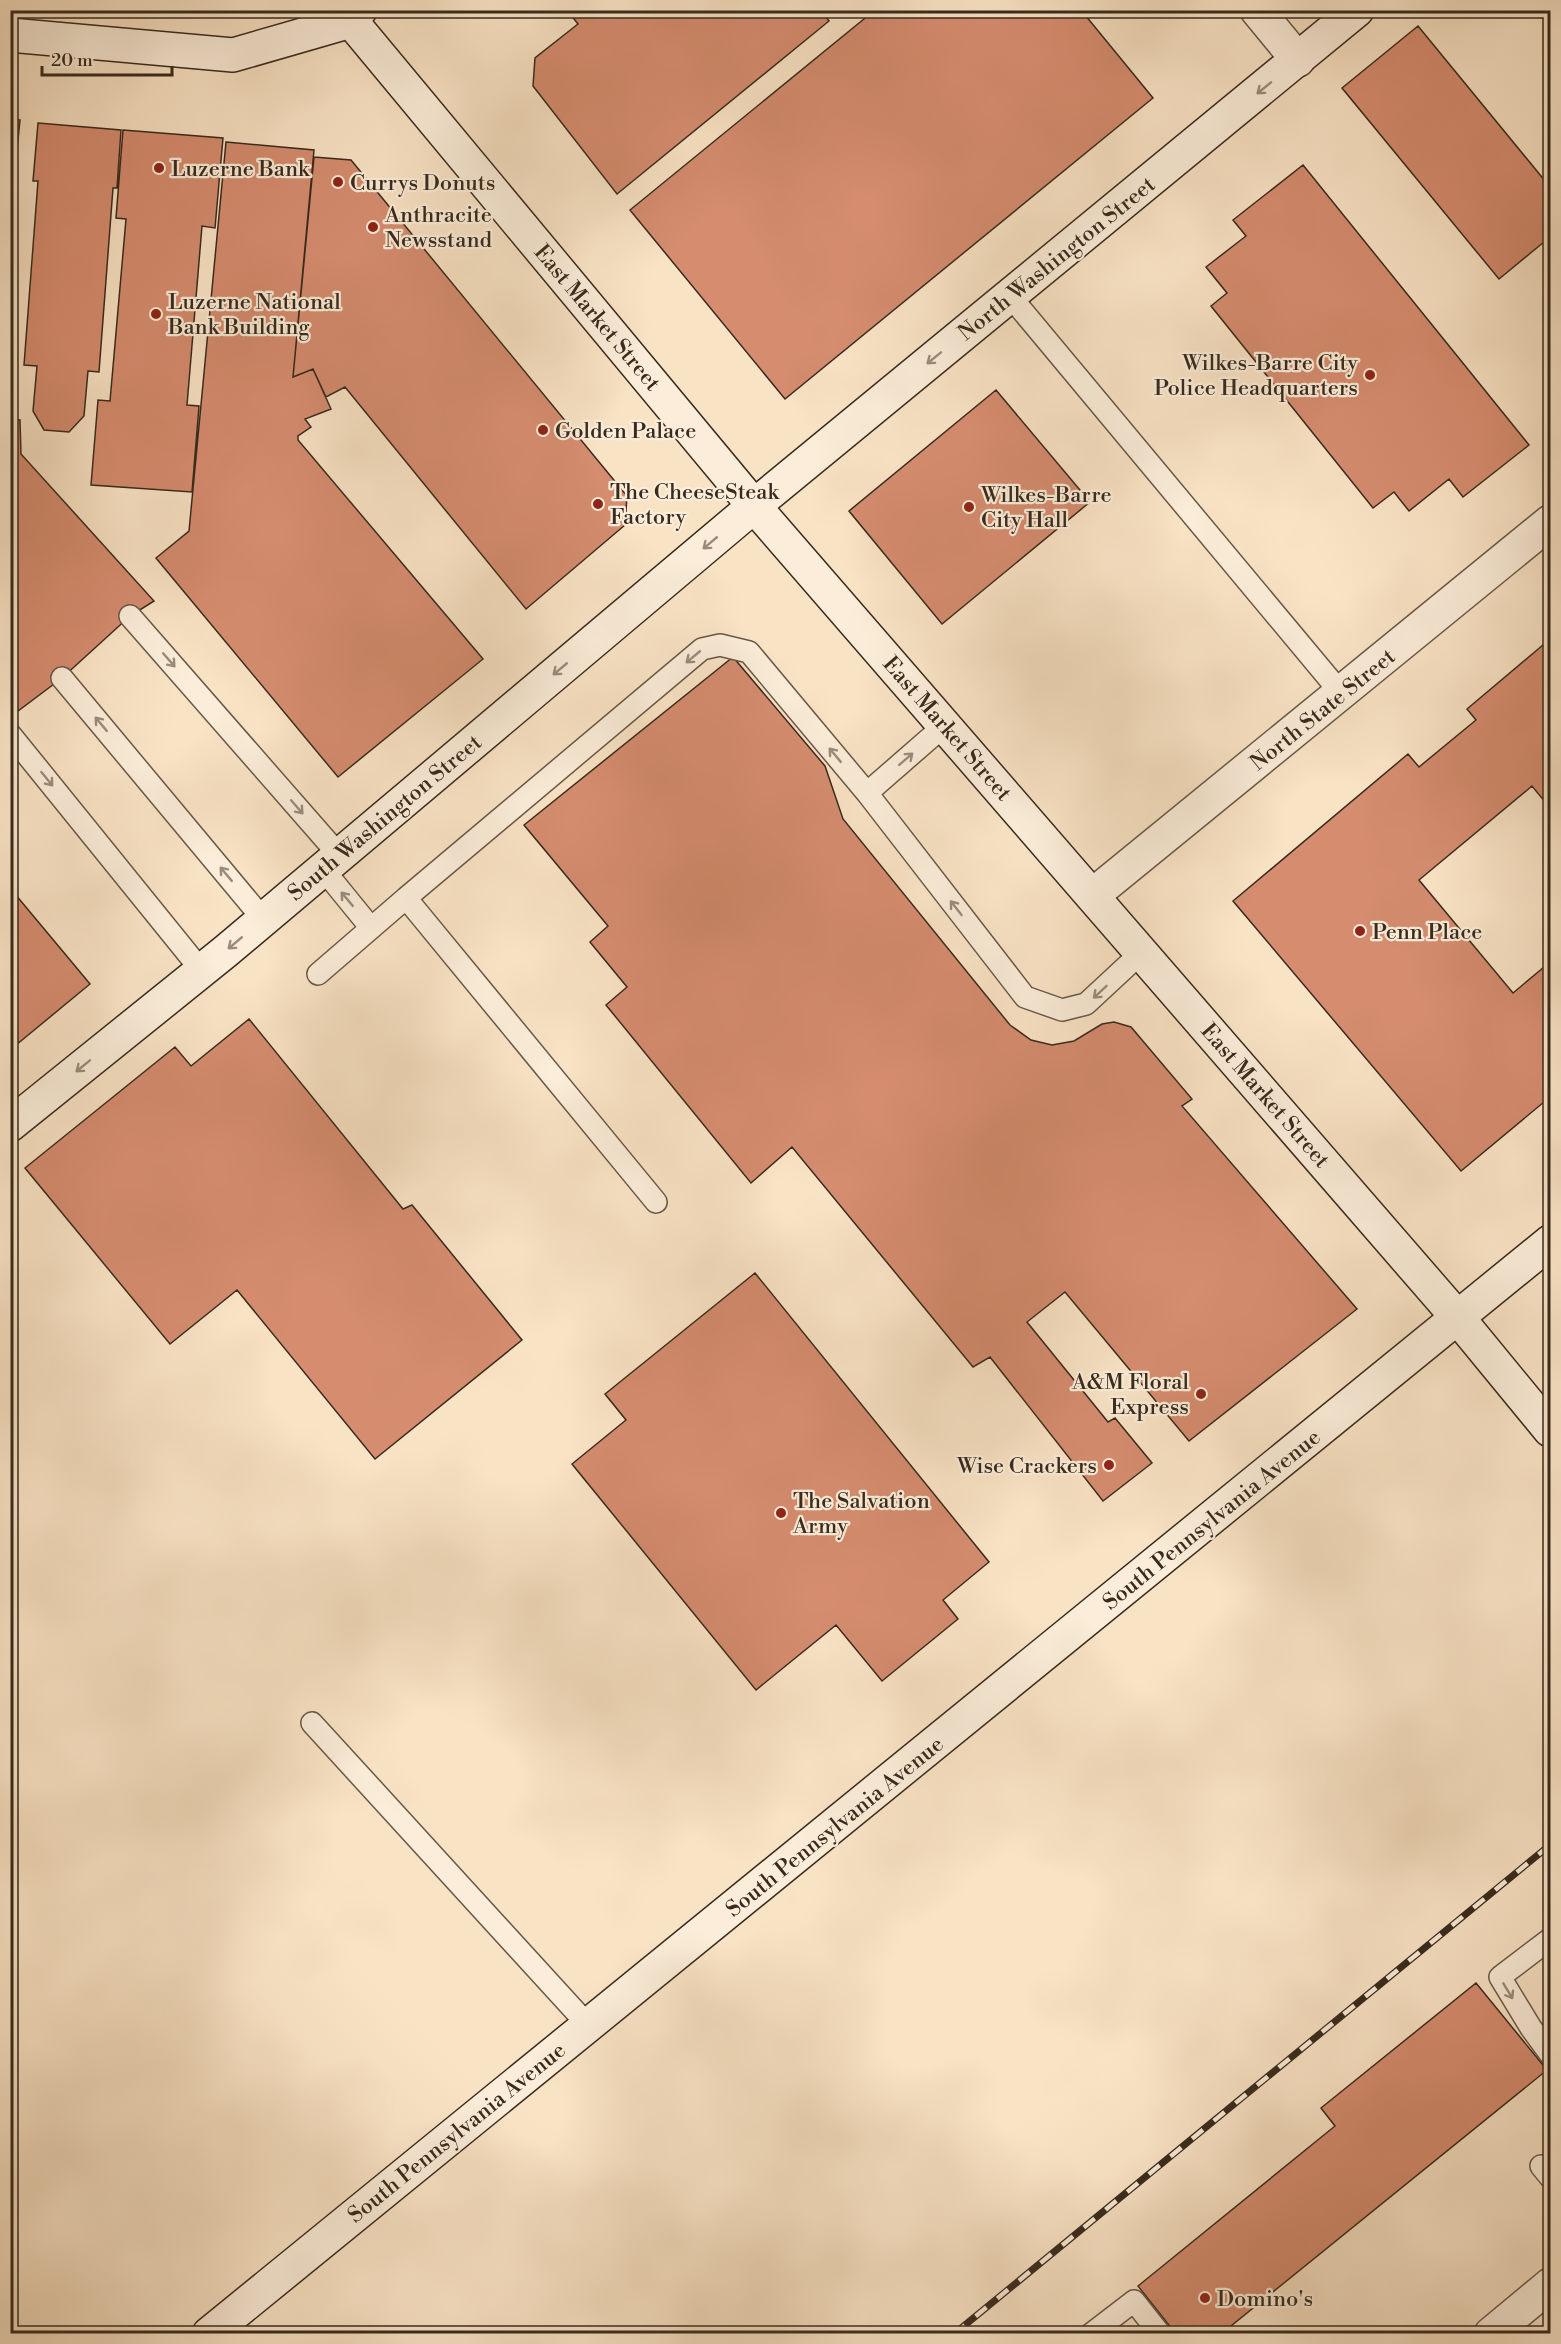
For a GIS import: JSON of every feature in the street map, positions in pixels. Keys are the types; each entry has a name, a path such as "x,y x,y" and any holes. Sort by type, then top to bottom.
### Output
{"main road":[{"path":"1257,10 1298,60"},
{"name":"North Washington Street","path":"754,506 1357,10"},
{"path":"10,34 233,55 356,16"},
{"name":"East Market Street","path":"356,16 754,506 1458,1318 1551,1430"},
{"name":"South Washington Street","path":"10,1125 263,919 754,506"},
{"name":"North State Street","path":"1093,895 1551,522"},
{"name":"South Pennsylvania Avenue","path":"209,2334 1551,1242"},
{"path":"1491,2334 1551,2285"}],"lane":[{"path":"1010,296 1341,693"},
{"path":"130,616 331,862 371,928"},
{"path":"318,974 702,649 720,645 749,652 867,793 1025,997 1062,1010 1086,1004 1142,952"},
{"path":"62,678 263,919"},
{"path":"867,793 945,724"},
{"path":"10,734 201,970"},
{"path":"406,898 656,1202"},
{"path":"312,1724 588,2024"},
{"path":"1551,1939 1500,1977 1531,2028 1551,2054"},
{"path":"1091,2334 1134,2301 1160,2334"}],"building":[{"path":"567,10 820,10 829,21 617,194 533,86 535,58 578,24"},
{"path":"875,10 1081,10 1153,98 785,399 630,210"},
{"path":"1418,26 1550,187 1550,237 1499,279 1342,88"},
{"path":"10,119 20,120 10,220"},
{"path":"38,123 121,130 117,188 113,188 99,372 88,371 84,416 69,432 44,430 33,411 37,366 24,365 38,181 33,181"},
{"name":"Luzerne National Bank Building","path":"123,130 223,138 215,228 202,226 187,405 199,406 192,492 91,485 98,400 110,401 126,219 116,218"},
{"path":"226,142 314,150 293,377 313,369 331,409 305,419 311,427 298,436 298,440 483,659 338,777 156,558 189,531"},
{"path":"314,157 351,160 627,496 625,525 526,609 345,387 326,397 313,369 293,377"},
{"name":"Wilkes-Barre City Police Headquarters","path":"1303,165 1529,445 1463,497 1449,479 1409,511 1394,492 1373,508 1211,306 1227,293 1206,267 1246,236 1233,220"},
{"name":"Wilkes-Barre City Hall","path":"996,390 1090,502 942,624 849,511"},
{"path":"10,419 20,420 21,454 154,601 130,616 62,678 10,717"},
{"name":"Penn Place","path":"1550,639 1550,808 1532,786 1419,880 1513,993 1550,962 1550,1097 1461,1171 1233,901 1408,754 1419,767 1476,720 1467,709"},
{"path":"733,657 825,766 843,819 1010,1025 1031,1040 1052,1045 1074,1041 1102,1024 1114,1022 1131,1027 1192,1099 1182,1106 1357,1309 1189,1441 1065,1292 1027,1322 1108,1422 1115,1418 1152,1463 1103,1501 990,1357 973,1367 792,1147 751,1183 606,1005 627,987 590,942 608,926 524,825"},
{"path":"10,888 90,984 10,1050"},
{"path":"249,1019 403,1209 412,1205 522,1340 375,1459 237,1290 170,1344 25,1168 175,1047 191,1066"},
{"name":"The Salvation Army","path":"755,1273 989,1562 943,1600 958,1619 882,1681 836,1625 756,1690 572,1464 626,1420 605,1394"},
{"path":"1476,1983 1547,2070 1221,2334 1176,2334 1138,2286 1335,2126 1321,2108"}],"railway":[{"path":"954,2334 1550,1845"}],"place":[{"name":"Luzerne Bank","path":"159,168"},
{"name":"Currys Donuts","path":"338,182"},
{"name":"Anthracite Newsstand","path":"373,227"},
{"name":"Luzerne National Bank Building","path":"156,314"},
{"name":"Wilkes-Barre City Police Headquarters","path":"1370,375"},
{"name":"Golden Palace","path":"543,430"},
{"name":"The CheeseSteak Factory","path":"598,504"},
{"name":"Wilkes-Barre City Hall","path":"969,507"},
{"name":"Penn Place","path":"1360,931"},
{"name":"A&M Floral Express","path":"1201,1394"},
{"name":"Wise Crackers","path":"1109,1465"},
{"name":"The Salvation Army","path":"781,1513"},
{"name":"Domino's","path":"1205,2298"}]}
